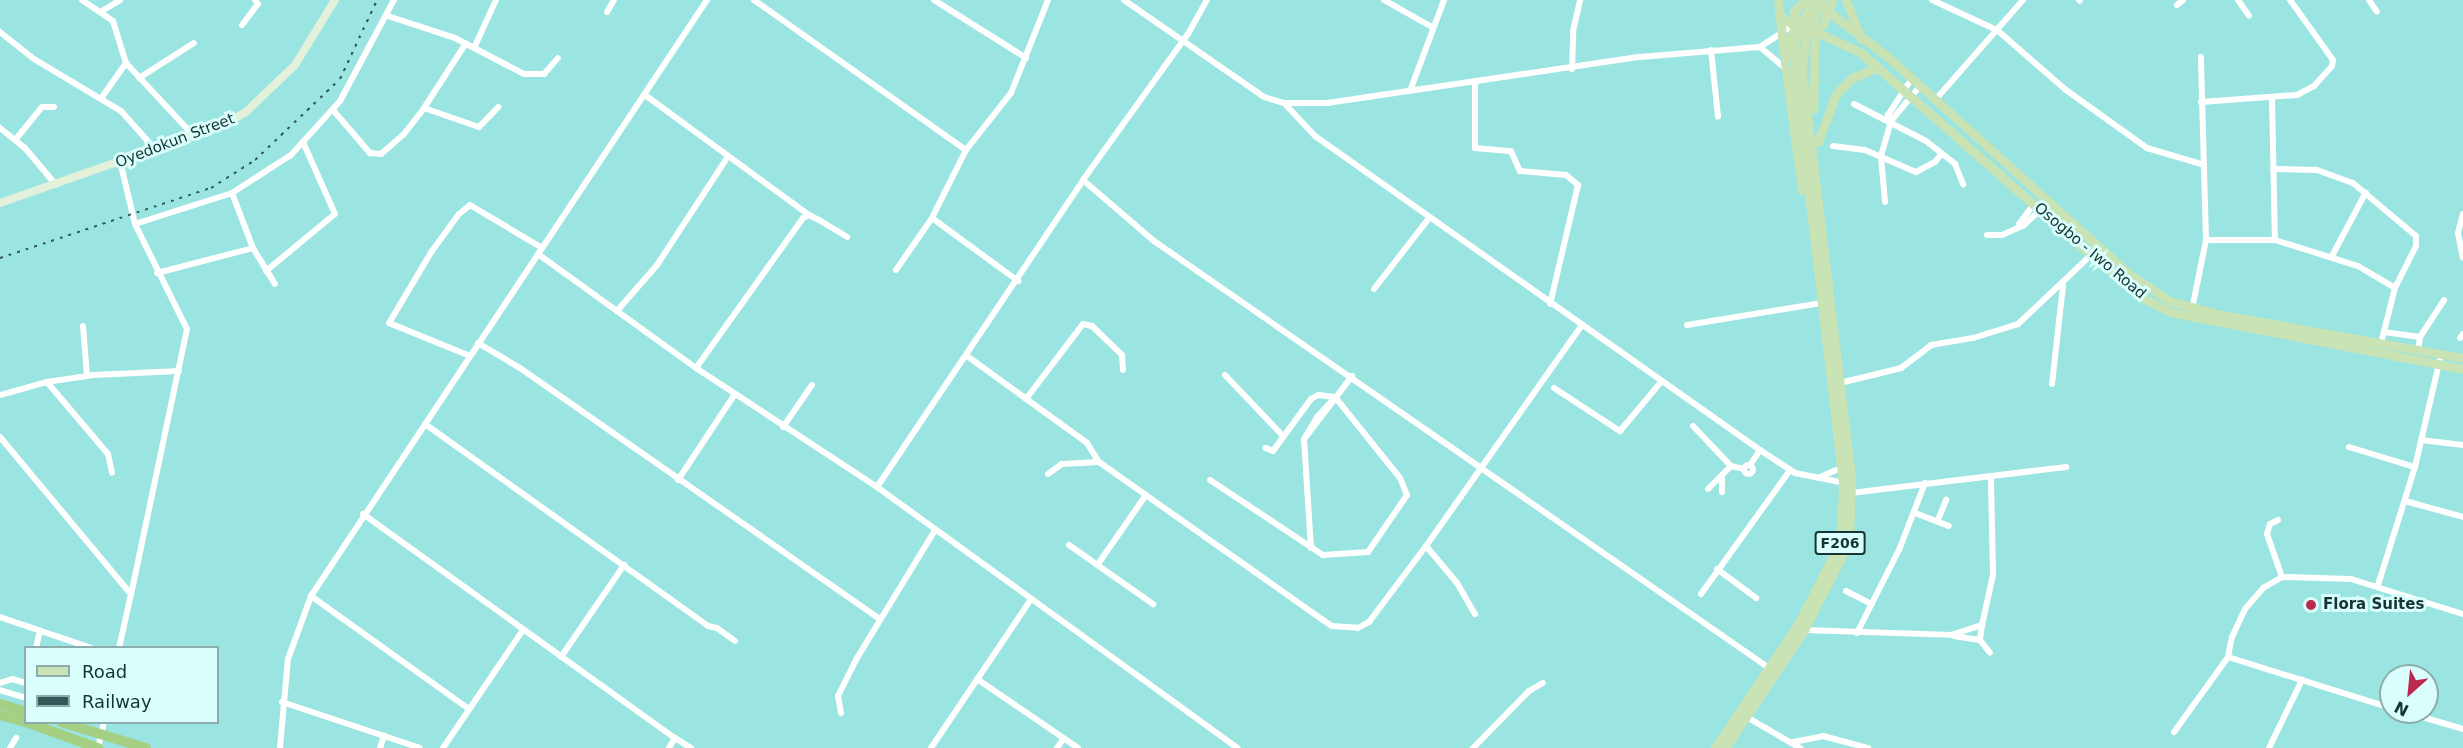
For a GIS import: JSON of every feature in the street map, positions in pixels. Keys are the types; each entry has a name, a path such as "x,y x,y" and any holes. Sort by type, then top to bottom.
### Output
{"highway":[{"path":"0,704 24,711"},
{"path":"0,715 24,721"},
{"path":"32,724 98,748"},
{"path":"64,724 146,748"}],"main road":[{"path":"1778,0 1799,178 1808,203"},
{"path":"1785,65 1795,24 1794,11 1806,0"},
{"name":"Osogbo - Iwo Road","path":"1806,0 1817,2 1824,12 1912,78 2129,274 2170,301 2192,309 2463,358"},
{"name":"F206","path":"1715,748 1771,669 1804,630 1849,542 1851,493 1847,482 1808,203 1795,77 1795,40 1806,0"},
{"name":"F206","path":"1822,0 1804,39 1802,73 1840,384 1845,467"},
{"path":"1819,204 1822,193 1812,100 1815,31 1824,23 1824,12 1832,0"},
{"path":"1846,0 1861,39"},
{"name":"Osogbo - Iwo Road","path":"1780,16 1806,32 1815,31 1838,42 1878,67 1905,88 2091,255 2145,298 2181,316 2463,369"},
{"path":"1818,142 1836,94 1852,78 1878,67"},
{"name":"F206","path":"1725,748 1797,626 1841,540 1847,482"}],"street":[{"path":"82,0 102,11 118,31 126,63 193,135"},
{"path":"102,11 120,0"},
{"path":"242,25 258,3 255,0"},
{"name":"Oyedokun Street","path":"0,203 193,135 246,112 277,86 314,39 335,0"},
{"path":"135,224 232,193 265,175 303,142 333,110 359,73 394,0"},
{"path":"474,48 496,0"},
{"path":"607,12 614,0"},
{"path":"280,748 282,702 288,659 311,596 363,514 707,0"},
{"path":"754,0 966,150"},
{"path":"934,0 1026,58"},
{"path":"896,270 932,218 966,150 1011,93 1048,0"},
{"path":"1124,0 1264,96 1284,103 1328,103 1711,50 1760,47 1795,24"},
{"path":"877,487 1207,0"},
{"path":"1384,0 1432,27"},
{"path":"1410,91 1444,0"},
{"path":"1572,69 1573,31 1580,0"},
{"path":"1932,0 1997,30 2066,90 2147,148 2161,155 2202,164"},
{"path":"1936,99 2023,0"},
{"path":"2177,5 2183,0"},
{"path":"2238,0 2249,16"},
{"path":"2201,102 2272,99 2305,92 2333,63 2290,0"},
{"path":"2370,0 2377,12"},
{"path":"388,16 466,43 502,65 531,75 544,74 558,58"},
{"path":"0,32 34,59 102,97 121,111 155,149"},
{"path":"139,78 194,43"},
{"path":"333,110 361,145 376,155 389,149 424,108 466,43"},
{"path":"1760,47 1785,65"},
{"path":"1711,50 1718,117"},
{"path":"2192,309 2205,240 2201,57"},
{"path":"102,97 126,63"},
{"path":"1891,121 1888,115 1912,78"},
{"path":"1475,83 1475,148 1514,152 1520,171 1566,175 1578,184 1550,304"},
{"path":"1885,202 1881,156 1891,121 1920,86"},
{"path":"645,95 727,158 808,215 847,237"},
{"path":"2272,99 2275,240"},
{"path":"1284,103 1315,136 1581,326 1760,450 1790,470 1847,482"},
{"path":"1854,104 1891,121 1942,153 1955,164 1963,184"},
{"path":"16,139 42,107 54,106"},
{"path":"424,108 478,127 498,107"},
{"path":"0,128 16,139 56,185"},
{"path":"266,271 335,214 303,142"},
{"path":"1833,146 1854,148 1881,156 1916,172 1926,169 1942,153"},
{"path":"617,311 641,278 657,265 727,158"},
{"path":"119,646 187,328 184,317 157,273 135,224 120,161"},
{"path":"2273,169 2332,174 2366,192 2406,224 2417,241 2395,288 2381,343"},
{"path":"1083,180 1154,241 1352,376 1771,669"},
{"path":"2332,256 2366,192"},
{"path":"232,193 253,248 275,284"},
{"path":"470,356 389,323 432,251 459,214 470,205 540,251 617,311 696,368 877,487 1237,748"},
{"path":"1987,235 2002,235 2019,224 2037,207"},
{"path":"2463,214 2458,233 2463,258"},
{"path":"696,368 777,251 808,215"},
{"path":"932,218 1018,281"},
{"path":"1374,288 1429,218"},
{"path":"2205,240 2275,240 2332,256 2395,288"},
{"path":"157,273 253,248"},
{"path":"1840,384 1901,368 1931,345 1973,338 2018,324 2063,286 2091,255"},
{"path":"2052,384 2063,286"},
{"path":"2418,350 2420,338 2444,300"},
{"path":"1687,325 1822,303"},
{"path":"1026,399 1083,324 1092,327 1122,355 1123,370"},
{"path":"83,326 87,376"},
{"path":"967,356 1087,443 1099,462 1323,620 1344,628 1358,628 1369,622 1426,546 1581,326"},
{"path":"2384,332 2420,338"},
{"path":"478,343 880,620"},
{"path":"2378,585 2415,467 2441,354"},
{"path":"0,395 47,381 87,376 179,371"},
{"path":"1225,375 1283,436"},
{"path":"1311,548 1304,439 1317,417 1352,376"},
{"path":"47,381 108,454 112,474"},
{"path":"1554,388 1620,431 1661,381"},
{"path":"783,427 812,385"},
{"path":"678,480 735,394"},
{"path":"1210,480 1323,555 1368,552 1407,495 1400,478 1334,398 1318,395 1311,399 1273,451 1266,448"},
{"path":"424,424 735,641"},
{"path":"1693,426 1731,466 1747,467 1760,450"},
{"path":"0,436 131,594"},
{"path":"2421,440 2463,445"},
{"path":"2349,447 2415,467"},
{"path":"1048,474 1062,464 1099,462"},
{"path":"1708,489 1722,479 1731,466"},
{"path":"1820,477 1845,467"},
{"path":"1851,493 2066,467"},
{"path":"1701,594 1790,470"},
{"path":"1980,640 1993,575 1991,476"},
{"path":"1722,479 1722,492"},
{"path":"1857,633 1915,513 1925,483"},
{"path":"1098,564 1146,495"},
{"path":"1938,520 1946,500"},
{"path":"2405,501 2463,517"},
{"path":"1915,513 1949,526"},
{"path":"363,514 691,748"},
{"path":"2278,520 2270,524 2267,534 2282,578"},
{"path":"841,713 838,696 880,620 936,530"},
{"path":"1069,545 1153,603"},
{"path":"1426,546 1457,583 1475,614"},
{"path":"561,657 624,565"},
{"path":"1718,570 1756,598"},
{"path":"2174,732 2228,657 2232,637 2245,609 2262,588 2282,578 2323,576 2378,585 2463,614"},
{"path":"1846,591 1872,604"},
{"path":"311,596 469,709"},
{"path":"931,748 1031,599"},
{"path":"0,617 85,646"},
{"path":"1951,635 1982,625"},
{"path":"36,646 40,630"},
{"path":"443,748 523,630"},
{"path":"1804,630 1951,635 1980,640 1990,653"},
{"path":"2228,657 2379,704"},
{"path":"0,683 12,679 24,682"},
{"path":"977,679 1078,748"},
{"path":"2269,748 2302,681"},
{"path":"1473,748 1529,691 1543,683"},
{"path":"0,690 24,697"},
{"path":"282,702 420,748"},
{"path":"1745,716 1800,748"},
{"path":"2439,722 2463,729"},
{"path":"98,748 104,724"},
{"path":"380,748 384,736"},
{"path":"1793,742 1823,736 1868,748"},
{"path":"10,748 16,738"},
{"path":"669,748 675,738"},
{"path":"1057,748 1064,738"}],"railway":[{"path":"0,258 211,188 255,160 340,79 377,0"}],"place":[{"name":"Flora Suites","path":"2311,605"}]}
